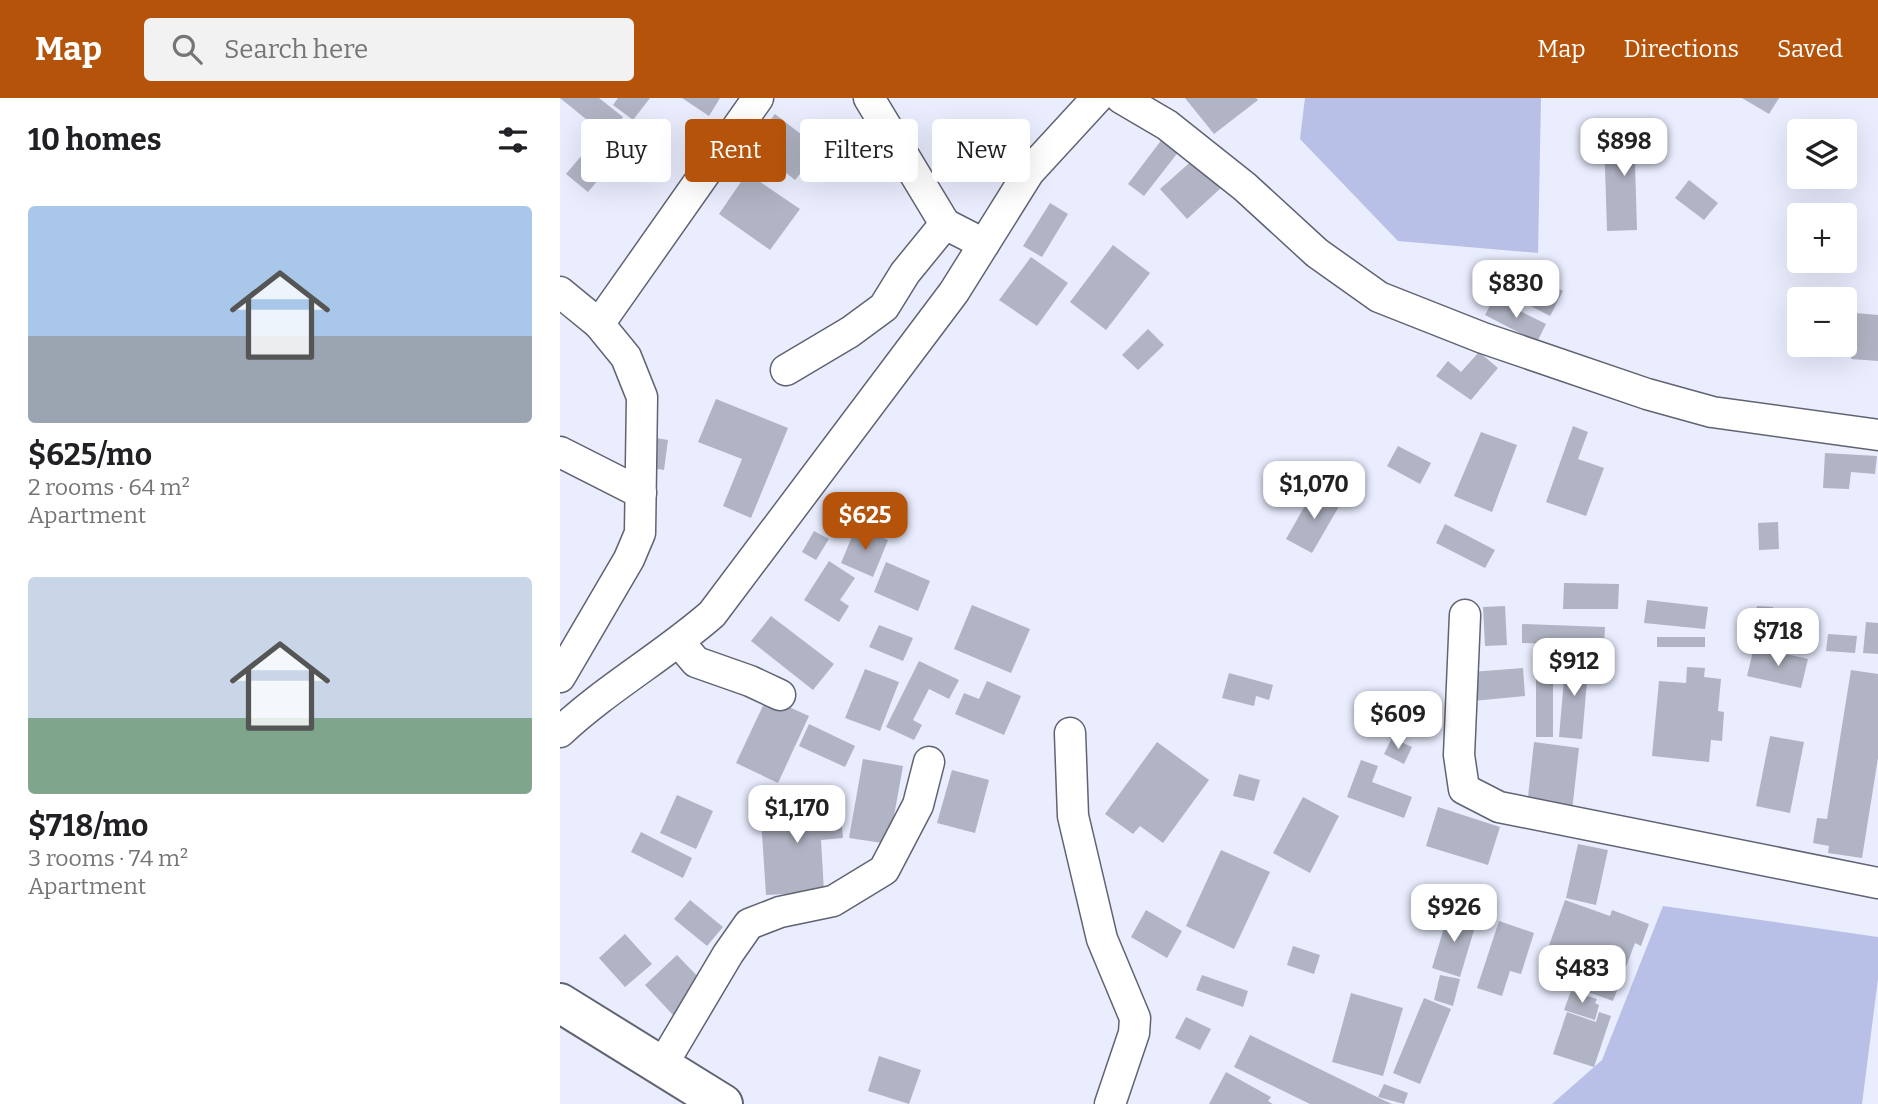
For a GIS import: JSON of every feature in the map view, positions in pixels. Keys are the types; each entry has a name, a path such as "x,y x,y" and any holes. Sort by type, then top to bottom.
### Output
{"main road":[{"path":"560,1003 723,1104"}],"street":[{"path":"599,324 757,98"},
{"path":"869,98 944,224 984,244"},
{"path":"560,732 590,704 679,642 712,614 954,292 1029,172 1097,98"},
{"path":"1121,98 1167,125 1245,187 1317,253 1379,297 1551,363 1712,412 1878,435"},
{"path":"786,370 850,332 884,307 905,273 944,224"},
{"path":"560,292 599,324 626,357 642,397 640,533 629,559 560,677"},
{"path":"560,452 641,493"},
{"path":"1465,615 1459,755 1464,789 1499,807 1878,883"},
{"path":"679,642 696,662 751,681 780,695"},
{"path":"1070,733 1073,816 1102,939 1135,1018 1134,1033 1110,1104"},
{"path":"661,1067 728,954 749,925 780,912 833,901 884,870 918,805 929,762"}],"shaded area":[{"path":"1305,98 1541,98 1538,253 1398,241 1300,139"},
{"path":"1663,906 1878,937 1878,979 1862,1104 1552,1104 1602,1060"}],"building":[{"path":"560,98 599,98 623,117 622,119 586,119"},
{"path":"618,98 650,98 634,119 613,105"},
{"path":"682,98 720,98 709,116"},
{"path":"1185,98 1256,98 1258,100 1214,134"},
{"path":"1742,98 1779,98 1769,114"},
{"path":"786,123 800,133 800,174 795,180 786,173"},
{"path":"1166,134 1183,146 1144,196 1128,184"},
{"path":"1653,135 1654,163 1635,164 1637,230 1607,231 1604,136"},
{"path":"581,156 581,182 596,182 588,192 566,174"},
{"path":"1195,158 1221,188 1187,219 1160,189"},
{"path":"1689,180 1718,203 1704,220 1675,198"},
{"path":"741,182 760,182 800,209 770,250 719,214"},
{"path":"1050,203 1068,214 1042,257 1023,246"},
{"path":"1113,245 1150,273 1106,330 1070,302"},
{"path":"1031,257 1068,283 1037,326 999,300"},
{"path":"1517,267 1563,291 1550,316 1504,292"},
{"path":"1494,298 1546,324 1537,342 1485,315"},
{"path":"1857,313 1878,315 1878,361 1851,359 1857,357"},
{"path":"1148,329 1164,345 1138,370 1122,355"},
{"path":"1479,352 1498,368 1471,400 1436,376 1448,361 1461,372"},
{"path":"716,399 788,428 751,518 723,506 742,459 698,442"},
{"path":"1573,426 1588,432 1578,459 1604,468 1586,516 1546,502"},
{"path":"1481,432 1517,445 1492,512 1454,496"},
{"path":"650,437 668,440 664,470 645,467"},
{"path":"1398,446 1431,463 1420,484 1387,466"},
{"path":"1825,453 1877,456 1875,474 1851,472 1849,489 1823,488"},
{"path":"1315,488 1341,503 1312,553 1286,539"},
{"path":"1778,522 1779,549 1759,550 1758,523"},
{"path":"1445,524 1495,550 1485,568 1436,543"},
{"path":"856,527 888,540 873,577 841,563"},
{"path":"814,531 829,539 816,560 802,552"},
{"path":"829,561 855,578 840,600 849,606 839,622 804,600"},
{"path":"886,562 930,581 918,611 874,592"},
{"path":"1564,583 1619,584 1618,609 1563,609"},
{"path":"1647,600 1708,607 1705,629 1644,623"},
{"path":"972,605 1030,629 1011,673 954,649"},
{"path":"1505,606 1507,645 1485,646 1483,607"},
{"path":"1757,606 1773,607 1771,627 1755,625"},
{"path":"771,616 834,664 813,690 751,641"},
{"path":"1866,622 1878,623 1878,654 1863,653"},
{"path":"1522,624 1605,627 1604,646 1522,643"},
{"path":"879,625 913,638 903,661 869,647"},
{"path":"1828,634 1857,636 1855,653 1826,651"},
{"path":"1657,637 1705,637 1705,647 1657,647"},
{"path":"1754,647 1808,659 1801,688 1747,676"},
{"path":"1566,656 1589,658 1582,739 1559,737"},
{"path":"919,661 959,680 949,699 929,689 913,720 922,725 914,740 886,727"},
{"path":"1687,667 1705,668 1704,677 1721,679 1718,711 1724,712 1722,741 1711,740 1709,762 1652,756 1659,681 1686,683"},
{"path":"1523,668 1525,696 1473,701 1471,672"},
{"path":"865,669 899,682 880,731 845,718"},
{"path":"1851,670 1878,674 1878,758 1862,858 1828,853 1829,846 1813,843 1817,818 1827,819"},
{"path":"1229,673 1273,685 1269,700 1256,696 1254,706 1222,698"},
{"path":"1536,676 1553,676 1553,737 1536,737"},
{"path":"987,681 1021,696 1004,735 955,714 964,693 979,699"},
{"path":"767,697 809,716 778,783 736,763"},
{"path":"809,724 855,746 845,767 799,746"},
{"path":"1770,736 1804,742 1790,813 1756,806"},
{"path":"1392,738 1412,747 1404,764 1384,754"},
{"path":"1157,742 1209,780 1163,843 1140,826 1133,834 1105,814"},
{"path":"1534,742 1579,748 1572,811 1527,806"},
{"path":"863,759 903,766 889,844 849,838"},
{"path":"1361,760 1378,766 1372,782 1412,797 1404,818 1347,797"},
{"path":"952,770 989,780 975,833 937,823"},
{"path":"1239,774 1260,780 1254,801 1233,796"},
{"path":"817,794 818,814 841,813 843,838 821,840 824,892 766,895 761,819 776,818 775,796"},
{"path":"677,795 713,811 696,849 660,833"},
{"path":"1303,797 1339,816 1310,873 1273,853"},
{"path":"1438,807 1500,827 1488,865 1426,846"},
{"path":"641,832 692,858 683,878 631,852"},
{"path":"1578,844 1608,850 1596,905 1566,898"},
{"path":"1221,850 1270,872 1234,949 1186,926"},
{"path":"690,900 723,927 707,946 674,919"},
{"path":"1565,900 1610,916 1612,910 1649,924 1641,946 1635,943 1613,1001 1539,974"},
{"path":"1146,910 1182,931 1167,958 1131,937"},
{"path":"1449,911 1477,920 1460,977 1432,968"},
{"path":"1499,921 1534,933 1521,974 1510,971 1502,996 1477,988"},
{"path":"625,934 652,964 625,987 599,958"},
{"path":"1293,946 1320,955 1314,974 1287,965"},
{"path":"677,955 706,985 673,1015 645,985"},
{"path":"1202,975 1248,991 1243,1007 1196,990"},
{"path":"1440,975 1460,979 1453,1006 1434,1000"},
{"path":"1571,991 1597,999 1595,1003 1599,1005 1595,1020 1564,1010"},
{"path":"1351,993 1403,1008 1383,1076 1332,1062"},
{"path":"1424,998 1451,1009 1420,1084 1393,1073"},
{"path":"1567,1012 1596,1022 1599,1012 1611,1016 1594,1067 1553,1054"},
{"path":"1186,1017 1211,1029 1200,1050 1175,1038"},
{"path":"1250,1035 1392,1104 1310,1104 1234,1067"},
{"path":"879,1056 921,1070 909,1104 868,1091"},
{"path":"1226,1072 1271,1097 1268,1101 1273,1104 1209,1104"},
{"path":"1384,1084 1408,1093 1404,1104 1378,1097"}]}
